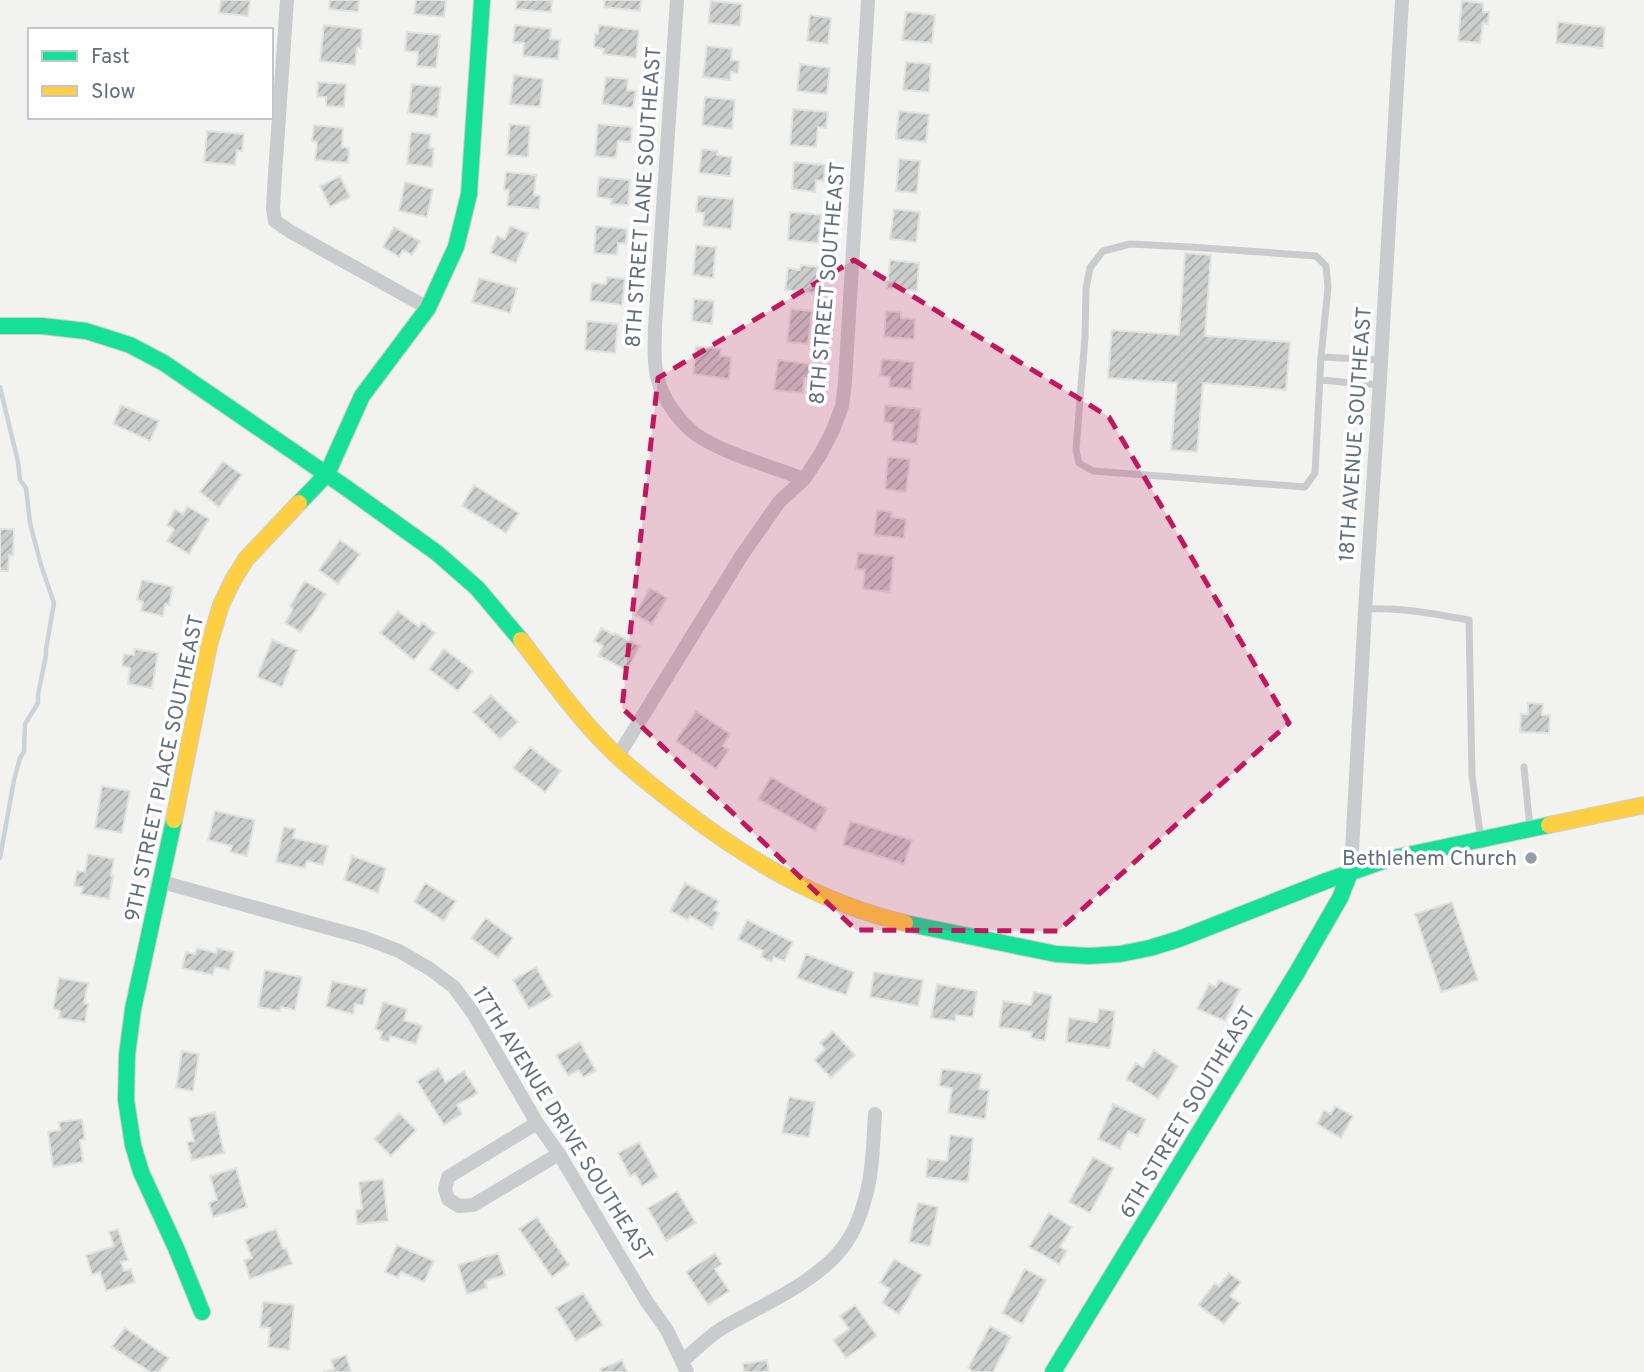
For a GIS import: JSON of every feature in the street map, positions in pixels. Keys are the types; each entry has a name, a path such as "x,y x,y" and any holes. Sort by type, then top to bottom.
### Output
{"street":[{"path":"287,0 273,209 275,221 428,308"},
{"name":"9TH STREET PLACE SOUTHEAST","path":"202,1312 133,1146 127,1104 129,1037 133,1011 162,882 209,645 221,605 246,559 327,474 362,396 428,308 456,247 467,207 482,0"},
{"name":"8TH STREET LANE SOUTHEAST","path":"677,0 655,327 654,360 657,376 662,392 672,407 686,425 702,438 730,452 804,479"},
{"name":"8TH STREET SOUTHEAST","path":"618,756 742,555 779,502 804,479 820,455 842,406 868,0"},
{"name":"18TH AVENUE SOUTHEAST","path":"1350,870 1402,0"},
{"path":"0,326 82,330 113,338 169,366 422,541 465,576 510,626 581,716 618,756 656,789 722,840 758,863 829,899 857,909 1035,951 1074,957 1107,956 1133,952 1196,933 1350,870 1388,859 1644,805"},
{"name":"6TH STREET SOUTHEAST","path":"1053,1372 1296,974 1340,898 1350,870"},
{"name":"17TH AVENUE DRIVE SOUTHEAST","path":"162,882 365,938 399,951 454,987 473,1013 537,1123 559,1154 647,1302 667,1330 685,1366"},
{"path":"685,1366 722,1329 815,1274 848,1242 858,1220 870,1176 875,1114"},
{"path":"537,1123 448,1177 445,1189 448,1199 458,1206 473,1205 559,1154"}],"lane":[{"path":"1130,244 1315,256 1326,266 1328,287 1321,357 1315,473 1305,487 1093,471 1079,463 1076,450 1086,288 1090,268 1103,251 1130,244"},
{"path":"1321,357 1381,360"},
{"path":"1320,380 1380,385"},
{"path":"1365,610 1381,608 1469,620 1472,776 1481,839"},
{"path":"1524,767 1530,830"}],"highlighted area":[{"path":"854,260 1109,417 1289,723 1058,931 856,930 622,708 658,378"}],"building":[{"path":"221,0 250,0 248,16 219,13"},
{"path":"330,0 359,0 358,12 329,9"},
{"path":"416,0 446,0 444,17 414,14"},
{"path":"517,0 552,0 551,12 516,9"},
{"path":"605,0 641,0 640,11 604,7"},
{"path":"711,1 742,4 740,26 708,23"},
{"path":"1462,1 1483,3 1483,12 1489,12 1488,24 1483,23 1480,43 1458,41"},
{"path":"906,12 935,15 932,43 902,40"},
{"path":"810,15 831,18 828,44 807,41"},
{"path":"1558,22 1605,27 1603,48 1556,43"},
{"path":"324,25 362,29 361,48 357,47 355,65 320,61"},
{"path":"515,25 551,29 550,39 560,40 558,59 523,56 524,43 513,42"},
{"path":"599,25 639,30 636,58 603,54 604,49 594,47"},
{"path":"407,32 440,35 436,68 417,66 418,52 405,51"},
{"path":"707,46 732,49 731,60 739,61 738,73 731,72 730,80 703,77"},
{"path":"906,62 931,64 929,92 903,90"},
{"path":"800,64 830,68 827,94 797,91"},
{"path":"514,75 543,79 540,107 510,104"},
{"path":"606,77 628,79 627,90 636,91 633,108 602,104"},
{"path":"318,82 346,84 344,107 326,106 326,97 317,97"},
{"path":"412,84 441,87 437,117 408,113"},
{"path":"705,97 735,100 732,129 702,125"},
{"path":"793,109 828,112 826,128 818,127 816,147 790,145"},
{"path":"899,111 929,114 926,142 896,139"},
{"path":"510,124 530,126 528,157 507,155"},
{"path":"598,124 632,127 631,142 618,141 616,158 595,156"},
{"path":"314,125 343,128 342,147 349,148 348,163 315,160 317,142 312,141"},
{"path":"207,131 244,134 242,151 237,150 235,165 204,162"},
{"path":"411,132 431,134 429,148 434,148 432,167 407,164"},
{"path":"702,149 718,151 717,155 732,157 730,176 699,173"},
{"path":"899,159 920,161 917,193 896,191"},
{"path":"794,162 825,165 824,181 816,180 815,192 792,189"},
{"path":"506,172 536,175 534,195 540,196 539,209 507,206 509,190 504,190"},
{"path":"340,176 350,197 330,207 320,186"},
{"path":"599,177 630,180 628,205 611,204 612,199 597,197"},
{"path":"405,182 433,189 427,217 399,211"},
{"path":"698,196 734,199 731,229 703,226 704,213 696,212"},
{"path":"894,209 920,212 916,242 890,239"},
{"path":"790,212 821,215 818,243 788,240"},
{"path":"510,226 528,233 516,263 490,253 497,236 505,239"},
{"path":"596,226 627,229 626,244 618,243 617,255 594,253"},
{"path":"394,227 420,241 412,255 403,250 399,257 383,247"},
{"path":"696,245 716,247 713,278 693,275"},
{"path":"1185,253 1211,255 1205,336 1290,342 1286,390 1203,383 1197,452 1171,450 1177,383 1108,378 1112,330 1179,335"},
{"path":"890,260 919,263 917,291 887,288"},
{"path":"801,265 818,267 815,293 785,290 788,268 800,270"},
{"path":"607,277 625,279 622,305 590,301 592,283 606,284"},
{"path":"479,278 517,288 510,313 472,302"},
{"path":"694,299 714,301 712,324 692,321"},
{"path":"791,309 812,311 808,344 787,342"},
{"path":"886,311 901,312 901,318 915,319 914,339 884,337"},
{"path":"587,321 618,324 615,353 585,350"},
{"path":"696,346 721,349 720,356 731,357 729,379 693,374"},
{"path":"882,359 914,362 911,389 889,387 890,377 880,376"},
{"path":"778,360 812,364 810,378 804,378 803,393 774,390"},
{"path":"121,405 159,421 150,441 113,424"},
{"path":"885,405 921,409 917,444 892,441 893,423 884,422"},
{"path":"888,457 910,459 906,492 885,489"},
{"path":"223,461 242,475 219,507 200,492"},
{"path":"474,485 519,513 506,533 462,506"},
{"path":"187,506 209,519 189,554 167,541 174,529 167,525 175,509 183,514"},
{"path":"877,510 892,512 891,517 906,519 904,538 874,535"},
{"path":"0,529 14,529 13,555 9,555 8,571 0,571"},
{"path":"340,540 360,554 338,584 319,570"},
{"path":"858,553 894,556 890,592 863,589 865,570 856,569"},
{"path":"142,580 173,587 163,616 141,611 143,602 137,600"},
{"path":"305,581 326,594 301,632 285,623 293,609 290,606"},
{"path":"650,588 667,598 652,624 635,615"},
{"path":"398,611 419,627 422,622 435,633 414,660 380,633"},
{"path":"601,628 640,646 627,671 598,655 603,646 594,641"},
{"path":"272,640 297,650 282,687 257,677"},
{"path":"135,649 158,653 152,688 128,684 130,668 122,666 124,654 134,655"},
{"path":"444,649 473,671 458,691 429,669"},
{"path":"491,695 518,722 500,739 473,712"},
{"path":"1528,703 1543,704 1542,715 1550,715 1549,733 1520,732 1521,714 1528,714"},
{"path":"696,711 730,734 723,746 729,750 716,769 676,741"},
{"path":"530,747 561,771 545,792 513,768"},
{"path":"771,777 827,809 815,831 758,799"},
{"path":"102,786 130,791 122,833 95,828"},
{"path":"215,811 255,820 247,856 230,852 232,846 208,840"},
{"path":"850,821 912,840 904,864 843,845"},
{"path":"284,827 295,829 293,838 328,846 323,865 307,861 305,868 276,862"},
{"path":"88,854 114,859 109,899 81,894 83,887 74,886 77,871 85,872"},
{"path":"352,856 386,868 378,893 344,880"},
{"path":"425,883 456,901 444,921 414,902"},
{"path":"685,883 719,901 714,910 719,913 712,928 690,916 688,920 670,911"},
{"path":"1452,902 1478,980 1441,992 1415,914"},
{"path":"486,918 513,938 498,958 471,938"},
{"path":"747,920 793,942 784,961 774,957 772,962 761,957 763,951 738,939"},
{"path":"197,948 216,953 217,948 234,952 229,970 215,967 213,975 182,968 186,952 195,954"},
{"path":"806,954 854,972 846,995 797,978"},
{"path":"536,967 552,996 529,1009 513,980"},
{"path":"265,970 302,977 295,1010 281,1007 280,1011 258,1007"},
{"path":"874,972 923,980 918,1006 870,997"},
{"path":"59,978 88,983 84,1003 88,1004 85,1022 59,1018 60,1011 53,1009"},
{"path":"1219,980 1240,989 1225,1021 1197,1009 1209,984 1216,987"},
{"path":"332,981 367,989 363,1005 355,1004 353,1014 326,1007"},
{"path":"937,984 977,991 973,1017 956,1015 955,1021 931,1018"},
{"path":"1034,992 1052,995 1045,1041 1031,1038 1032,1032 999,1027 1003,1001 1031,1005"},
{"path":"383,1002 407,1009 404,1020 422,1026 416,1044 390,1036 389,1042 380,1039 382,1032 375,1029"},
{"path":"1099,1009 1115,1011 1110,1048 1066,1042 1069,1018 1097,1022"},
{"path":"833,1031 855,1055 831,1078 814,1060 825,1049 820,1043"},
{"path":"580,1042 596,1071 583,1077 579,1070 568,1076 556,1055"},
{"path":"1154,1050 1178,1066 1158,1099 1126,1079 1136,1063 1143,1067"},
{"path":"182,1051 199,1054 193,1091 176,1088"},
{"path":"438,1068 446,1082 464,1071 478,1093 457,1105 462,1114 444,1125 417,1081"},
{"path":"942,1069 982,1074 979,1089 989,1090 985,1119 948,1113 952,1088 939,1086"},
{"path":"789,1097 815,1102 809,1137 782,1133"},
{"path":"1113,1104 1146,1119 1138,1136 1128,1131 1120,1149 1098,1139"},
{"path":"1335,1106 1353,1116 1341,1138 1317,1124 1324,1110 1331,1114"},
{"path":"215,1112 224,1153 192,1160 187,1142 194,1141 189,1118"},
{"path":"399,1113 416,1130 391,1156 374,1139"},
{"path":"82,1119 85,1139 80,1140 83,1162 53,1167 48,1132 60,1130 59,1122"},
{"path":"950,1135 973,1138 968,1182 926,1177 928,1159 947,1161"},
{"path":"639,1142 658,1177 642,1186 635,1173 630,1176 618,1153"},
{"path":"1093,1157 1114,1168 1090,1213 1069,1202"},
{"path":"236,1168 247,1207 213,1217 209,1203 217,1200 210,1176"},
{"path":"383,1179 388,1221 357,1224 356,1210 362,1209 359,1182"},
{"path":"677,1191 696,1223 666,1241 648,1208"},
{"path":"918,1203 938,1207 930,1246 909,1242"},
{"path":"1049,1213 1072,1227 1060,1247 1067,1251 1059,1264 1029,1247"},
{"path":"537,1217 569,1265 552,1277 519,1229"},
{"path":"118,1229 128,1260 121,1262 124,1271 131,1269 135,1282 106,1291 100,1272 92,1275 86,1255 114,1246 109,1232"},
{"path":"276,1229 292,1264 250,1279 244,1260 252,1258 245,1240"},
{"path":"397,1245 434,1261 424,1282 401,1272 398,1278 385,1272"},
{"path":"498,1253 505,1275 485,1281 487,1288 467,1294 458,1265"},
{"path":"715,1253 722,1264 715,1269 729,1291 708,1305 686,1272"},
{"path":"894,1259 922,1275 899,1314 882,1303 890,1289 880,1283"},
{"path":"1025,1269 1046,1280 1022,1324 1002,1313"},
{"path":"1229,1273 1241,1282 1230,1296 1240,1303 1224,1324 1198,1305 1215,1283 1219,1286"},
{"path":"583,1293 603,1325 576,1341 556,1308"},
{"path":"263,1302 294,1305 289,1350 268,1347 270,1328 260,1327"},
{"path":"855,1305 877,1336 846,1358 833,1340 849,1329 840,1316"},
{"path":"990,1326 1011,1337 993,1372 974,1372 968,1368"},
{"path":"125,1328 169,1358 159,1372 150,1372 112,1347"},
{"path":"346,1355 351,1372 323,1372 334,1369 331,1360"},
{"path":"622,1360 627,1372 601,1372 600,1369"},
{"path":"767,1360 769,1372 744,1372 743,1364"}],"waterway":[{"path":"0,387 20,480 26,488 30,523 54,603 38,703 25,724 24,752 14,780 0,858"}],"traffic: fast":[{"path":"299,503 327,474 362,396 428,308 456,247 469,194 482,0"},
{"path":"0,326 42,326 86,331 130,345 164,363 437,553 477,588 521,640"},
{"path":"174,820 133,1009 127,1055 126,1100 133,1145 141,1172 202,1312"},
{"path":"905,923 1056,954 1120,954 1179,939 1389,859 1549,825"},
{"path":"1053,1372 1296,974 1340,898 1351,870"}],"traffic: slow":[{"path":"174,820 209,645 221,605 246,559 299,503"},
{"path":"521,640 574,709 609,748 700,823 755,860 813,891 842,904 905,923"},
{"path":"1549,825 1644,805"}],"place":[{"name":"Bethlehem Church","path":"1531,858"}]}
